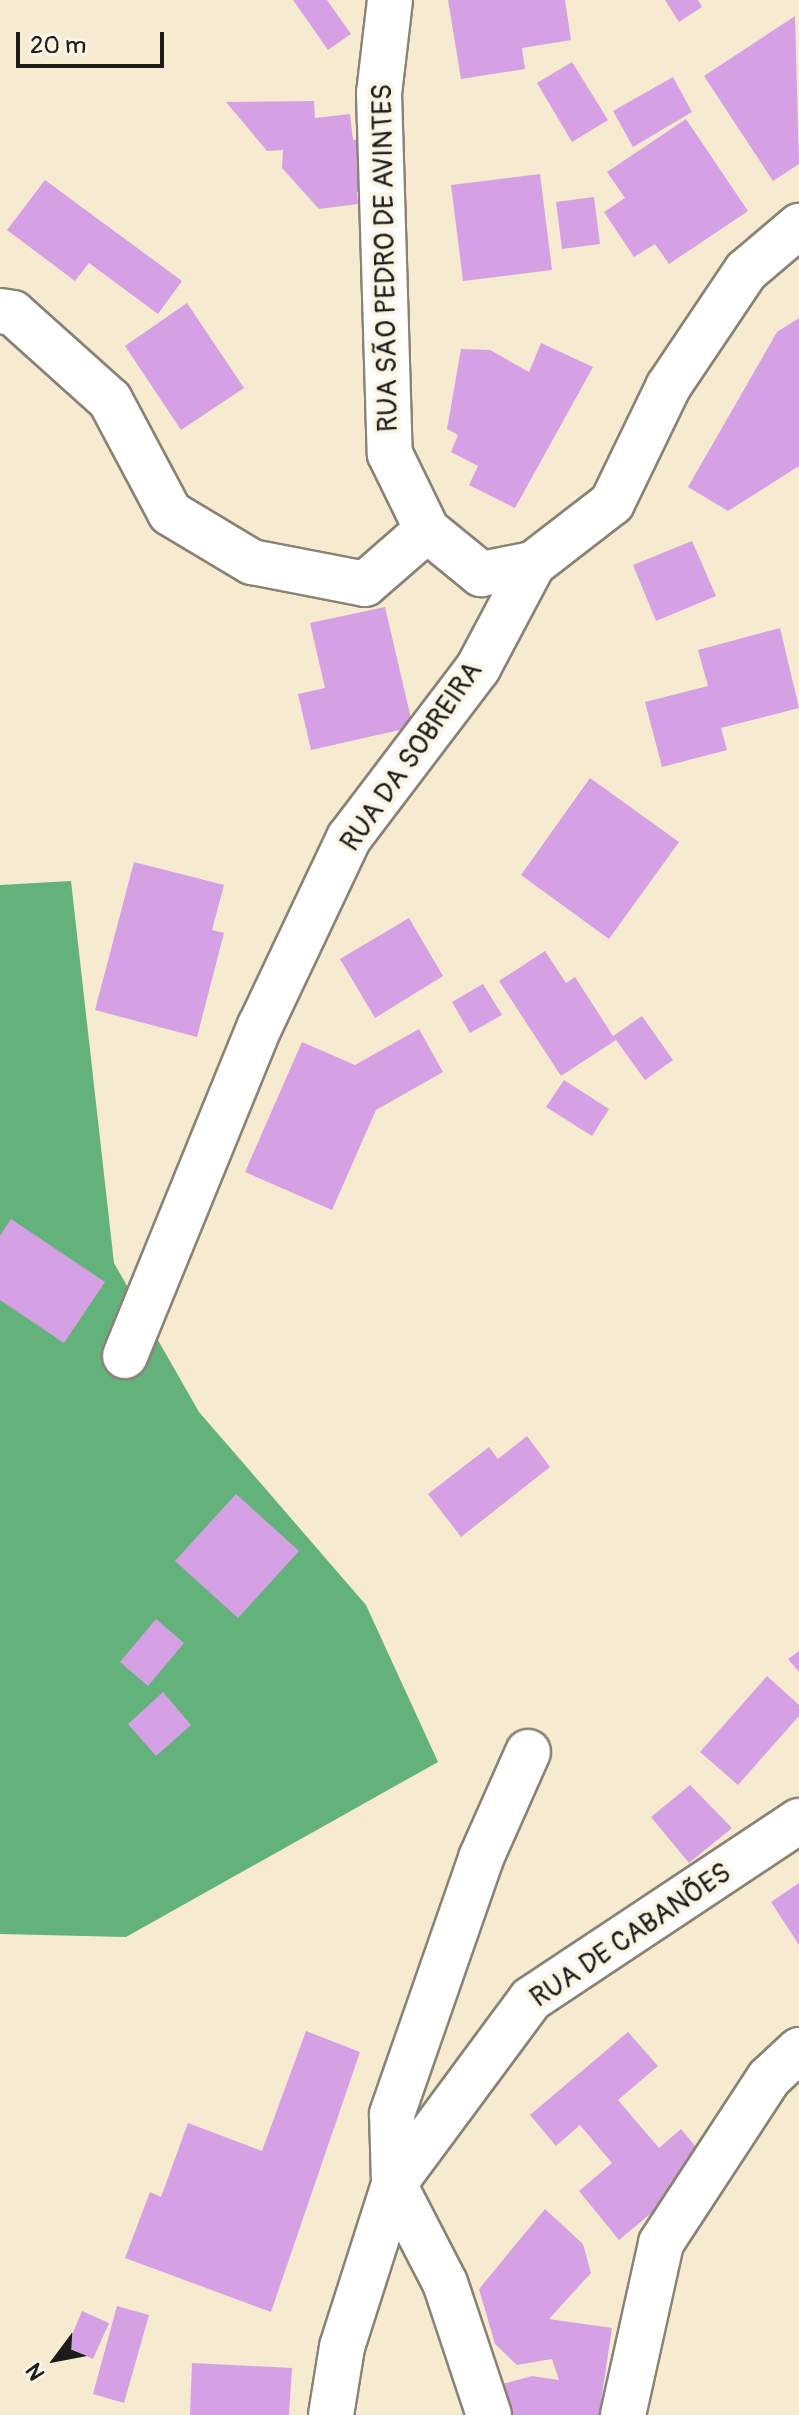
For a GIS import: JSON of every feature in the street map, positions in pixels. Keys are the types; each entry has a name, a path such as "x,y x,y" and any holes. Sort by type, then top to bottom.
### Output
{"street":[{"name":"RUA SÃO PEDRO DE AVINTES","path":"390,0 379,93 390,454 427,530 481,574 533,564"},
{"name":"RUA DA SOBREIRA","path":"125,1356 260,1026 349,838 478,668 533,564 612,503 668,387 746,271 799,226"},
{"path":"0,311 13,313 110,400 170,513 252,562 365,584 427,530"},
{"name":"RUA DE CABANÕES","path":"394,2184 392,2114 481,1858 528,1752"},
{"name":"RUA DE CABANÕES","path":"331,2415 342,2347 394,2184 531,1999 799,1821"},
{"path":"623,2415 661,2243 769,2078 799,2050"},
{"path":"394,2184 445,2283 489,2415"}],"green space":[{"path":"71,881 114,1263 199,1412 366,1605 438,1762 126,1937 0,1934 0,885"}],"building":[{"path":"293,0 327,0 351,34 328,50"},
{"path":"448,0 565,0 571,40 522,48 525,69 461,79"},
{"path":"665,0 698,0 702,7 679,22"},
{"path":"795,16 799,164 773,181 704,76"},
{"path":"572,62 608,120 572,142 537,83"},
{"path":"673,77 692,112 633,147 613,111"},
{"path":"314,101 315,118 350,114 353,140 366,139 372,192 357,192 358,204 319,209 282,168 283,150 267,151 226,102"},
{"path":"686,119 748,211 669,264 655,244 634,257 604,212 625,198 607,172"},
{"path":"540,174 552,270 463,281 451,185"},
{"path":"45,180 182,281 158,314 89,263 75,281 7,230"},
{"path":"594,197 600,244 562,249 556,202"},
{"path":"187,303 244,388 181,430 125,346"},
{"path":"799,318 799,466 728,511 688,487 777,332"},
{"path":"541,343 593,367 515,508 469,485 478,466 451,452 458,435 447,429 461,349 490,350 529,372"},
{"path":"692,541 716,596 656,621 633,565"},
{"path":"385,607 413,727 311,750 298,694 325,688 310,623"},
{"path":"780,628 799,708 721,728 727,750 662,767 645,702 708,686 698,650"},
{"path":"590,778 679,842 609,939 521,875"},
{"path":"134,862 224,885 212,930 224,933 197,1037 95,1010"},
{"path":"409,918 443,976 375,1018 340,959"},
{"path":"545,951 566,983 575,977 613,1036 642,1016 673,1060 645,1080 616,1040 561,1076 499,981"},
{"path":"483,984 502,1015 470,1033 452,1002"},
{"path":"419,1029 443,1072 376,1110 332,1210 245,1172 302,1042 355,1065"},
{"path":"564,1080 609,1109 592,1136 546,1107"},
{"path":"11,1219 105,1282 64,1343 0,1300 0,1236"},
{"path":"527,1436 550,1467 461,1537 428,1494 489,1447 498,1459"},
{"path":"236,1494 299,1551 238,1618 175,1561"},
{"path":"156,1619 184,1643 148,1686 120,1662"},
{"path":"799,1651 799,1672 788,1659"},
{"path":"767,1676 799,1705 799,1716 738,1785 700,1752"},
{"path":"163,1692 191,1725 156,1756 128,1724"},
{"path":"690,1785 732,1828 689,1863 651,1817"},
{"path":"799,1883 799,1945 771,1902"},
{"path":"306,2031 360,2052 271,2312 125,2258 150,2192 161,2197 188,2123 262,2151"},
{"path":"628,2032 658,2066 618,2100 659,2148 681,2129 710,2164 619,2240 579,2191 612,2163 580,2125 556,2146 530,2115"},
{"path":"545,2209 583,2244 591,2273 549,2319 612,2328 599,2415 512,2415 503,2384 532,2376 559,2380 552,2359 517,2365 495,2344 479,2289"},
{"path":"117,2306 149,2315 124,2403 93,2394"},
{"path":"82,2311 109,2323 93,2359 67,2347"},
{"path":"192,2363 292,2368 289,2415 190,2415"}]}
